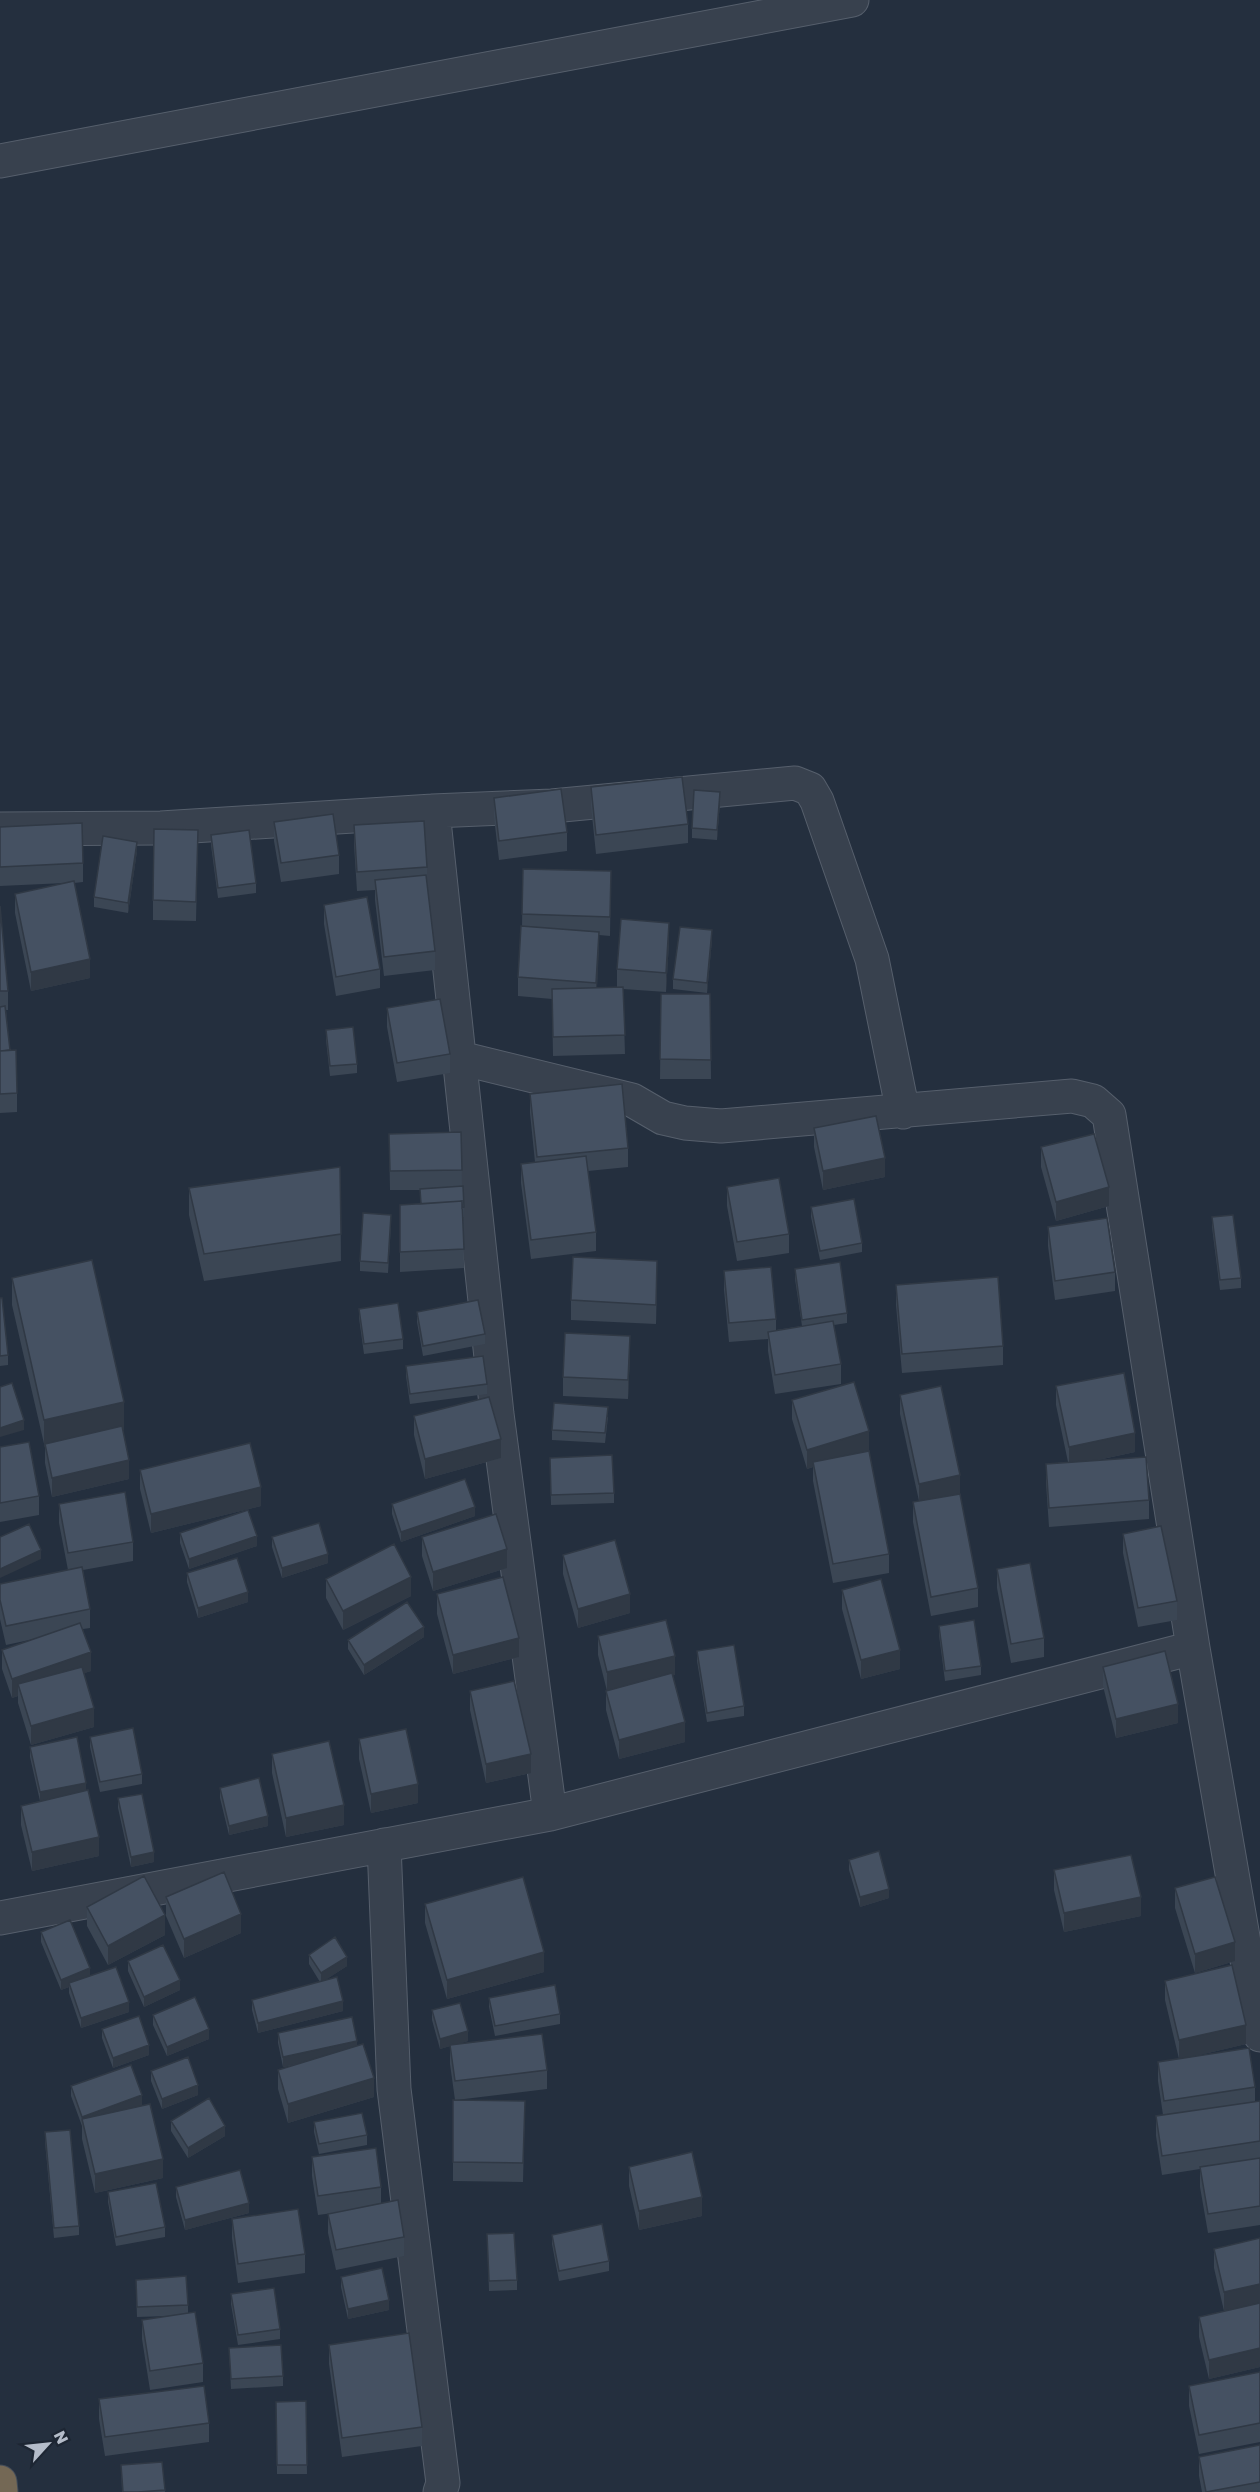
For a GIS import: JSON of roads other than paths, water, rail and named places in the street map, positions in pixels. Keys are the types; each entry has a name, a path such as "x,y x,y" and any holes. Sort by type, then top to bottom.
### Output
{"highway":[{"path":"0,2482 1,2492"}],"street":[{"path":"0,161 852,0"},
{"path":"0,830 161,828 552,806 795,783 810,789 817,801 872,959 903,1112"},
{"path":"433,811 497,1414 550,1814"},
{"path":"459,1058 632,1100 663,1118 685,1123 721,1126 1072,1096 1093,1101 1109,1115 1193,1648 1253,1952 1260,2035"},
{"path":"0,1918 550,1814 1193,1648"},
{"path":"384,1845 394,2089 443,2483 440,2492"}]}
